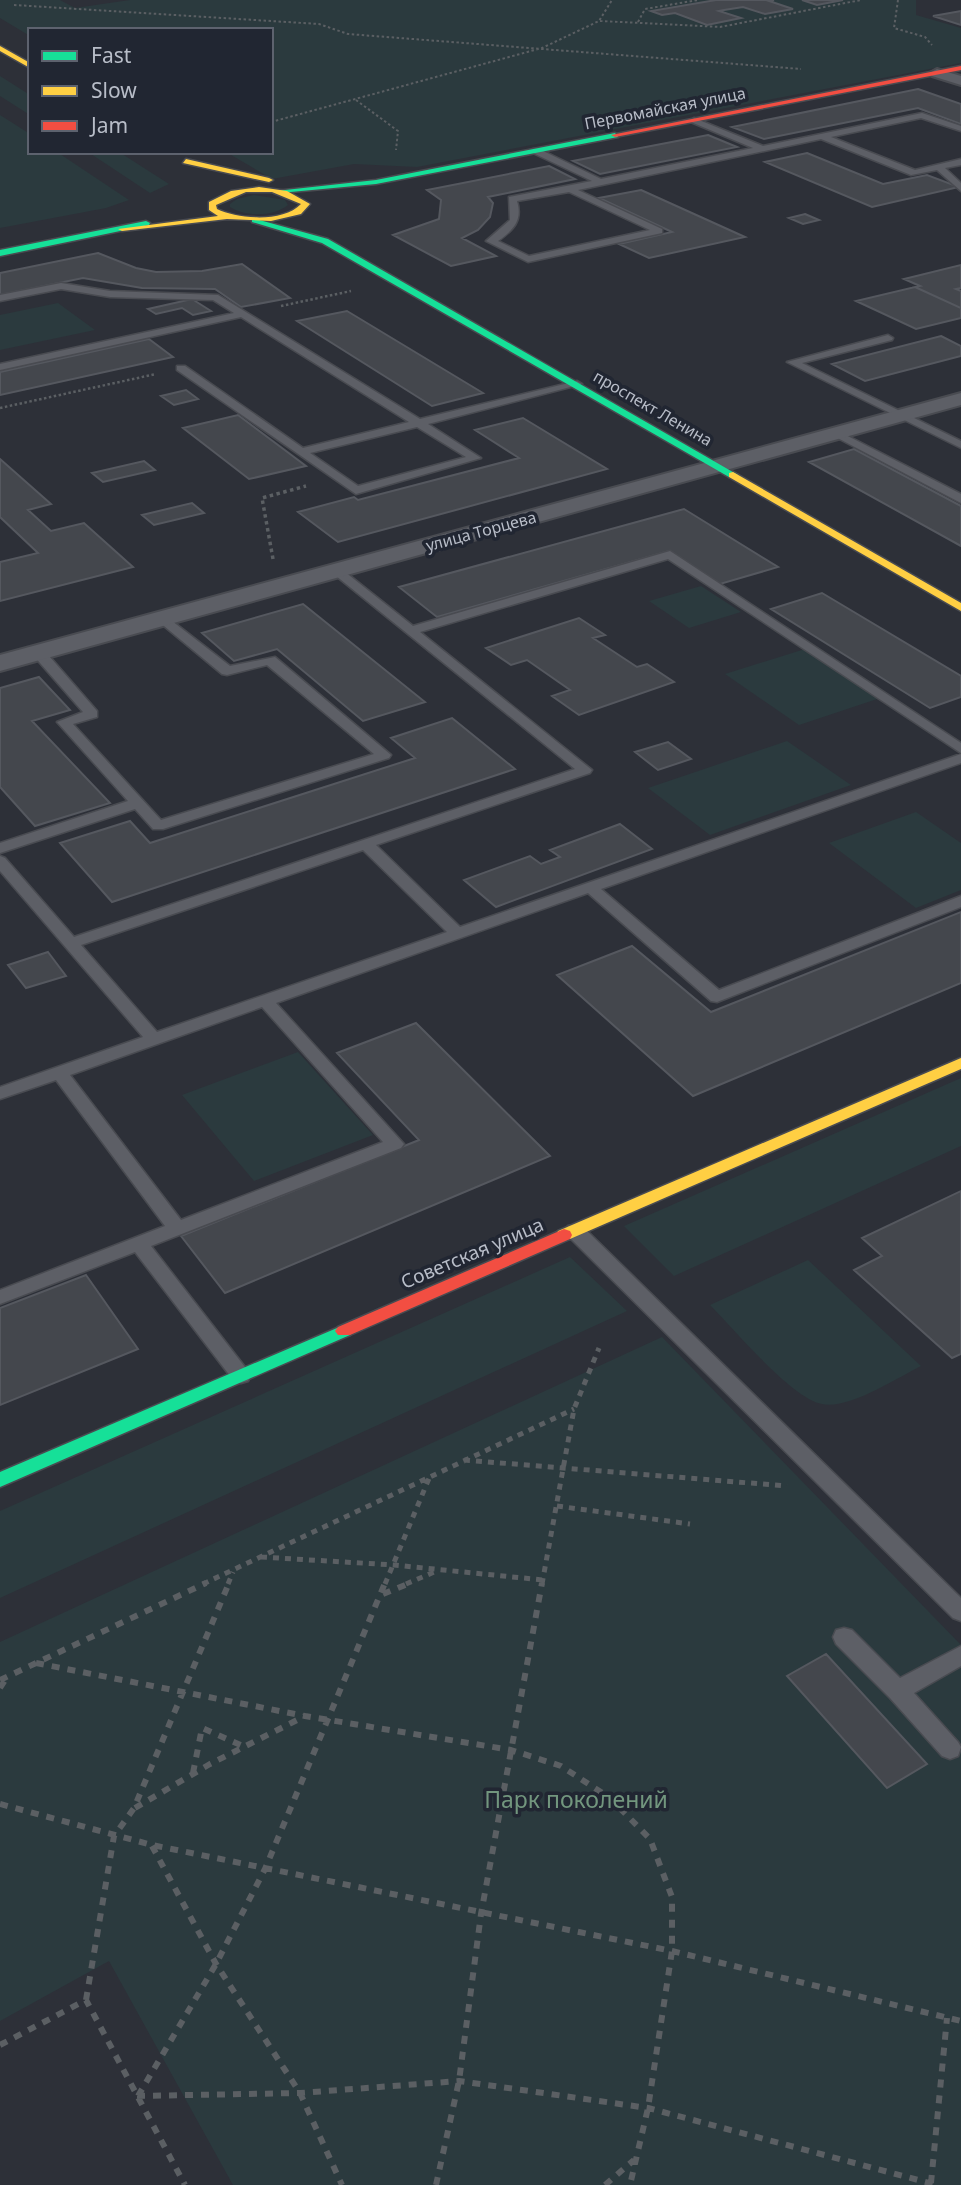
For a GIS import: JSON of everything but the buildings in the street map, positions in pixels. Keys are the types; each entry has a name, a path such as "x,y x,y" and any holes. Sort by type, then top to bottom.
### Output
{"street":[{"path":"0,48 28,65"},
{"name":"Первомайская улица","path":"376,182 961,68"},
{"path":"937,73 961,81"},
{"path":"182,162 270,180 376,182"},
{"path":"182,162 258,190"},
{"path":"182,162 214,192"},
{"path":"122,229 214,192 280,191 376,182"},
{"path":"341,203 376,182"},
{"path":"255,220 285,217 302,208 376,182"},
{"path":"280,191 301,197 302,208 325,235"},
{"path":"214,192 213,210 227,217"},
{"path":"122,229 178,206"},
{"path":"0,253 122,229 227,217 255,220 325,235"},
{"path":"122,229 234,228 325,235"},
{"name":"проспект Ленина","path":"325,235 961,608"},
{"name":"улица Торцева","path":"0,663 961,399"},
{"name":"Советская улица","path":"0,1480 961,1063"}],"lane":[{"path":"570,189 659,230 528,259 491,241 513,225 517,212 512,200 922,115 961,129"},
{"path":"694,120 762,149"},
{"path":"821,136 914,173 961,162"},
{"path":"536,150 600,182"},
{"path":"938,167 961,188"},
{"path":"0,298 61,286 110,294 215,297 475,458 356,490 181,368"},
{"path":"0,367 242,314"},
{"path":"888,338 792,362 961,445"},
{"path":"301,452 577,383"},
{"path":"836,433 961,499"},
{"path":"410,631 670,555 961,749"},
{"path":"72,943 585,770 336,571"},
{"path":"38,652 92,714 64,722 158,826 384,755 270,660 227,671 163,618"},
{"path":"0,1093 961,758"},
{"path":"0,848 138,803"},
{"path":"366,844 457,933"},
{"path":"0,861 153,1038"},
{"path":"589,886 718,997 961,901"},
{"path":"0,1297 395,1144 264,1000"},
{"path":"59,1072 177,1228"},
{"path":"575,1231 961,1612"},
{"path":"138,1243 241,1376"},
{"path":"844,1637 898,1691 950,1749"},
{"path":"898,1691 961,1655"}],"path":[{"path":"599,21 612,0"},
{"path":"638,22 645,9 698,0"},
{"path":"273,121 542,48 599,21 720,27 861,0"},
{"path":"898,0 894,28 925,37 933,47"},
{"path":"15,5 319,24 348,34 734,63"},
{"path":"355,100 398,131 395,156"},
{"path":"242,314 352,291"},
{"path":"0,408 181,368"},
{"path":"274,565 262,498 337,477"},
{"path":"436,2185 459,2081 481,1914 574,1409 600,1348"},
{"path":"0,1680 574,1409"},
{"path":"463,1460 838,1490"},
{"path":"137,2096 216,1964 265,1869 430,1476"},
{"path":"556,1506 690,1524"},
{"path":"260,1557 394,1565 543,1580"},
{"path":"382,1595 442,1569"},
{"path":"185,2185 86,2000 114,1836 134,1808 234,1570"},
{"path":"36,1663 305,1716 511,1751 561,1766 610,1798 650,1839 672,1897 672,1951 648,2108 630,2185"},
{"path":"0,1688 8,1676"},
{"path":"134,1808 305,1716"},
{"path":"193,1774 202,1728 245,1747"},
{"path":"0,1804 152,1845 672,1951 961,2021"},
{"path":"152,1845 216,1964 300,2093 342,2185"},
{"path":"0,2045 86,2000"},
{"path":"137,2096 300,2093 459,2081 648,2108 934,2184 947,2018"},
{"path":"605,2185 635,2159"}],"green space":[{"path":"0,0 60,0 75,8 130,0 916,0 916,15 961,28 961,63 417,167 354,164 272,179 229,154 273,154 273,28 28,28 28,35 0,18"},
{"path":"0,76 28,94 28,114 0,96"},
{"path":"0,115 28,133 28,154 60,154 129,200 106,208 0,228"},
{"path":"91,154 122,154 169,184 150,193"},
{"path":"254,195 285,200 288,205 267,214 244,213 230,207 237,199"},
{"path":"58,303 95,330 0,350 0,315"},
{"path":"701,586 741,612 689,628 649,601"},
{"path":"805,649 880,698 799,725 725,674"},
{"path":"787,741 851,785 710,835 648,788"},
{"path":"916,812 961,843 961,890 916,908 829,843"},
{"path":"298,1052 373,1135 254,1181 182,1095"},
{"path":"961,1078 961,1146 674,1276 624,1226"},
{"path":"570,1257 627,1311 0,1598 0,1511"},
{"path":"808,1260 921,1366 858,1398 833,1405 822,1404 809,1399 779,1376 710,1305"},
{"name":"Парк поколений","path":"662,1337 961,1645 961,2185 233,2185 109,1961 0,2021 0,1642"}],"traffic: fast":[{"path":"280,191 376,182 615,135"},
{"path":"255,220 325,241 733,475"},
{"path":"0,253 146,223"},
{"path":"0,1480 344,1331"}],"traffic: slow":[{"path":"0,48 28,65"},
{"path":"186,161 269,180"},
{"path":"122,229 227,217 271,219 298,212 306,204 284,192 246,190 212,204 213,210 227,217"},
{"path":"733,475 961,608"},
{"path":"564,1235 961,1063"}],"traffic: jam":[{"path":"615,135 961,68"},
{"path":"344,1331 564,1235"}]}
